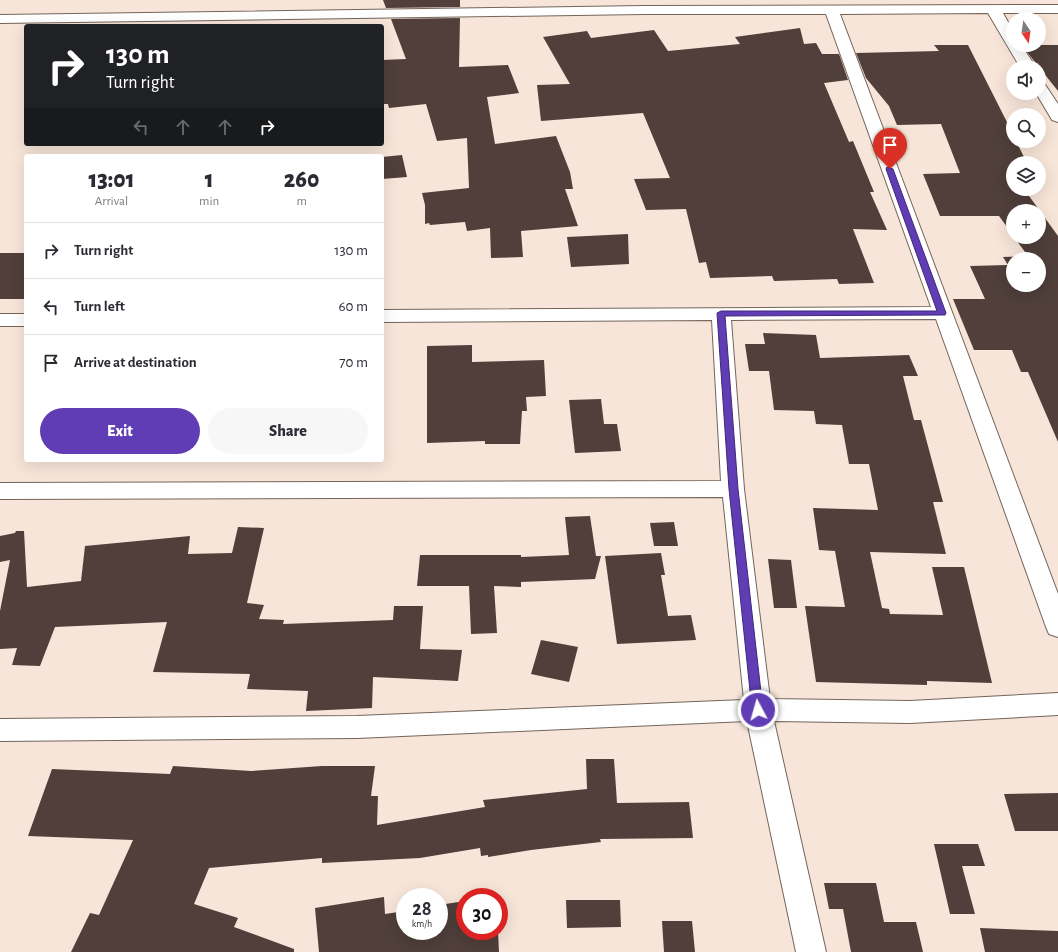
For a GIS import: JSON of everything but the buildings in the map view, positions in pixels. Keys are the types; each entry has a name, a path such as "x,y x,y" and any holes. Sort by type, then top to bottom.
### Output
{"street":[{"path":"0,19 643,5 832,10 1058,9"},
{"path":"993,9 1006,31"},
{"path":"832,10 1058,627"},
{"path":"1046,97 1058,117"},
{"path":"721,313 733,489 758,710 811,952"},
{"path":"384,316 942,313"},
{"path":"0,320 24,320"},
{"path":"0,490 733,489"},
{"path":"0,730 357,727 758,710 910,712 1058,704"}],"route":[{"path":"758,710 733,489 721,313 942,313 890,169"}]}
